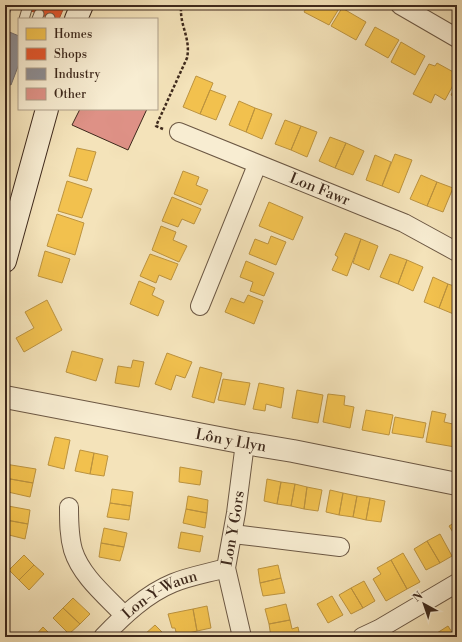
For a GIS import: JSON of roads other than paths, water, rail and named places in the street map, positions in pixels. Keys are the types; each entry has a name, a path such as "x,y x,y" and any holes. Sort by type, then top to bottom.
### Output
{"street":[{"path":"76,18 82,5"},
{"path":"400,5 457,38"},
{"path":"5,261 47,110"},
{"name":"Lon Fawr","path":"179,132 404,223 457,252"},
{"path":"200,306 257,164"},
{"name":"Lôn y Llyn","path":"5,397 294,451 457,484"},
{"name":"Lon Y Gors","path":"242,637 226,568 233,534 245,443"},
{"path":"69,507 69,534 73,551 82,568 124,615"},
{"path":"233,534 340,547"},
{"name":"Lon-Y-Waun","path":"103,637 124,615 145,599 172,583 226,568"},
{"path":"362,637 379,629 457,583"}],"lane":[{"path":"24,18 27,9"}]}
